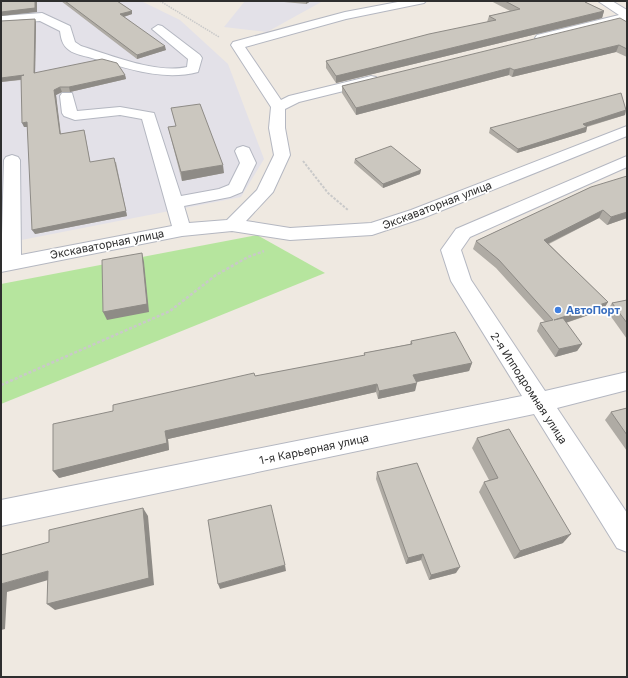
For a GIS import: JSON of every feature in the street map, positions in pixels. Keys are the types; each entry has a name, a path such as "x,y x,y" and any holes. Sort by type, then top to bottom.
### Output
{"street":[{"path":"232,225 264,192 282,155 277,128 278,107 237,45 345,16 420,1"},
{"path":"604,1 627,16"},
{"path":"524,42 627,16"},
{"path":"1,20 42,17 66,29 67,41 70,46 76,49 162,72 181,72 193,69 195,58 158,29"},
{"path":"278,107 294,99 386,76"},
{"path":"67,96 69,113 75,116 120,111 149,116 182,230"},
{"name":"Экскаваторная улица","path":"6,264 182,230 232,225 290,234 372,229 417,214 627,131"},
{"path":"174,203 224,193 236,188 248,163 243,151"},
{"path":"6,264 12,160"},
{"name":"2-я Ипподромная улица","path":"627,161 463,233 451,250 461,281 538,403 627,538"},
{"name":"1-я Карьерная улица","path":"1,513 538,403 627,381"}],"path":[{"path":"160,1 171,6 202,29 237,45"},
{"path":"277,128 328,194 372,229"},
{"path":"1,386 170,311 216,276 248,256 267,250"}],"shaded area":[{"path":"1,1 141,1 180,20 228,64 264,159 241,197 1,244"},
{"path":"245,1 323,1 267,32 224,27"}],"green space":[{"path":"257,235 325,273 1,404 1,284"}],"building":[{"path":"1,1 35,1 35,8 1,12"},
{"path":"65,1 117,1 132,11 120,14 165,46 137,55"},
{"path":"505,1 586,1 587,2 585,2 604,11 336,76 326,61 429,34 496,20 489,16 520,9"},
{"path":"620,18 627,22 627,49 619,45 514,70 510,68 356,108 342,86"},
{"path":"35,19 34,73 102,59 117,63 125,75 69,87 60,87 54,90 60,134 84,130 90,162 114,158 126,211 32,230 27,122 22,123 21,76 24,75 1,78 1,21"},
{"path":"621,93 626,110 583,124 587,127 518,149 490,128"},
{"path":"200,104 223,165 181,172 168,127 176,126 171,108"},
{"path":"391,146 421,170 383,184 355,159"},
{"path":"627,176 627,212 611,217 603,210 544,240 608,302 554,320 563,318 582,344 559,349 540,323 553,320 499,260 476,241 591,187"},
{"path":"142,253 147,304 103,312 102,260"},
{"path":"627,300 627,323 612,303"},
{"path":"455,332 472,363 413,375 417,383 379,391 377,384 165,431 167,443 53,471 53,424 113,411 113,405 254,373 255,376 365,355 364,353 412,344 411,341"},
{"path":"627,408 627,435 611,412"},
{"path":"509,429 571,534 520,551 484,482 498,478 477,438"},
{"path":"417,463 460,567 431,575 423,554 408,558 377,472"},
{"path":"271,505 285,565 218,584 208,520"},
{"path":"143,508 149,578 47,604 48,571 1,584 1,555 49,542 49,530"}],"place":[{"name":"АвтоПорт","path":"558,310"}]}
